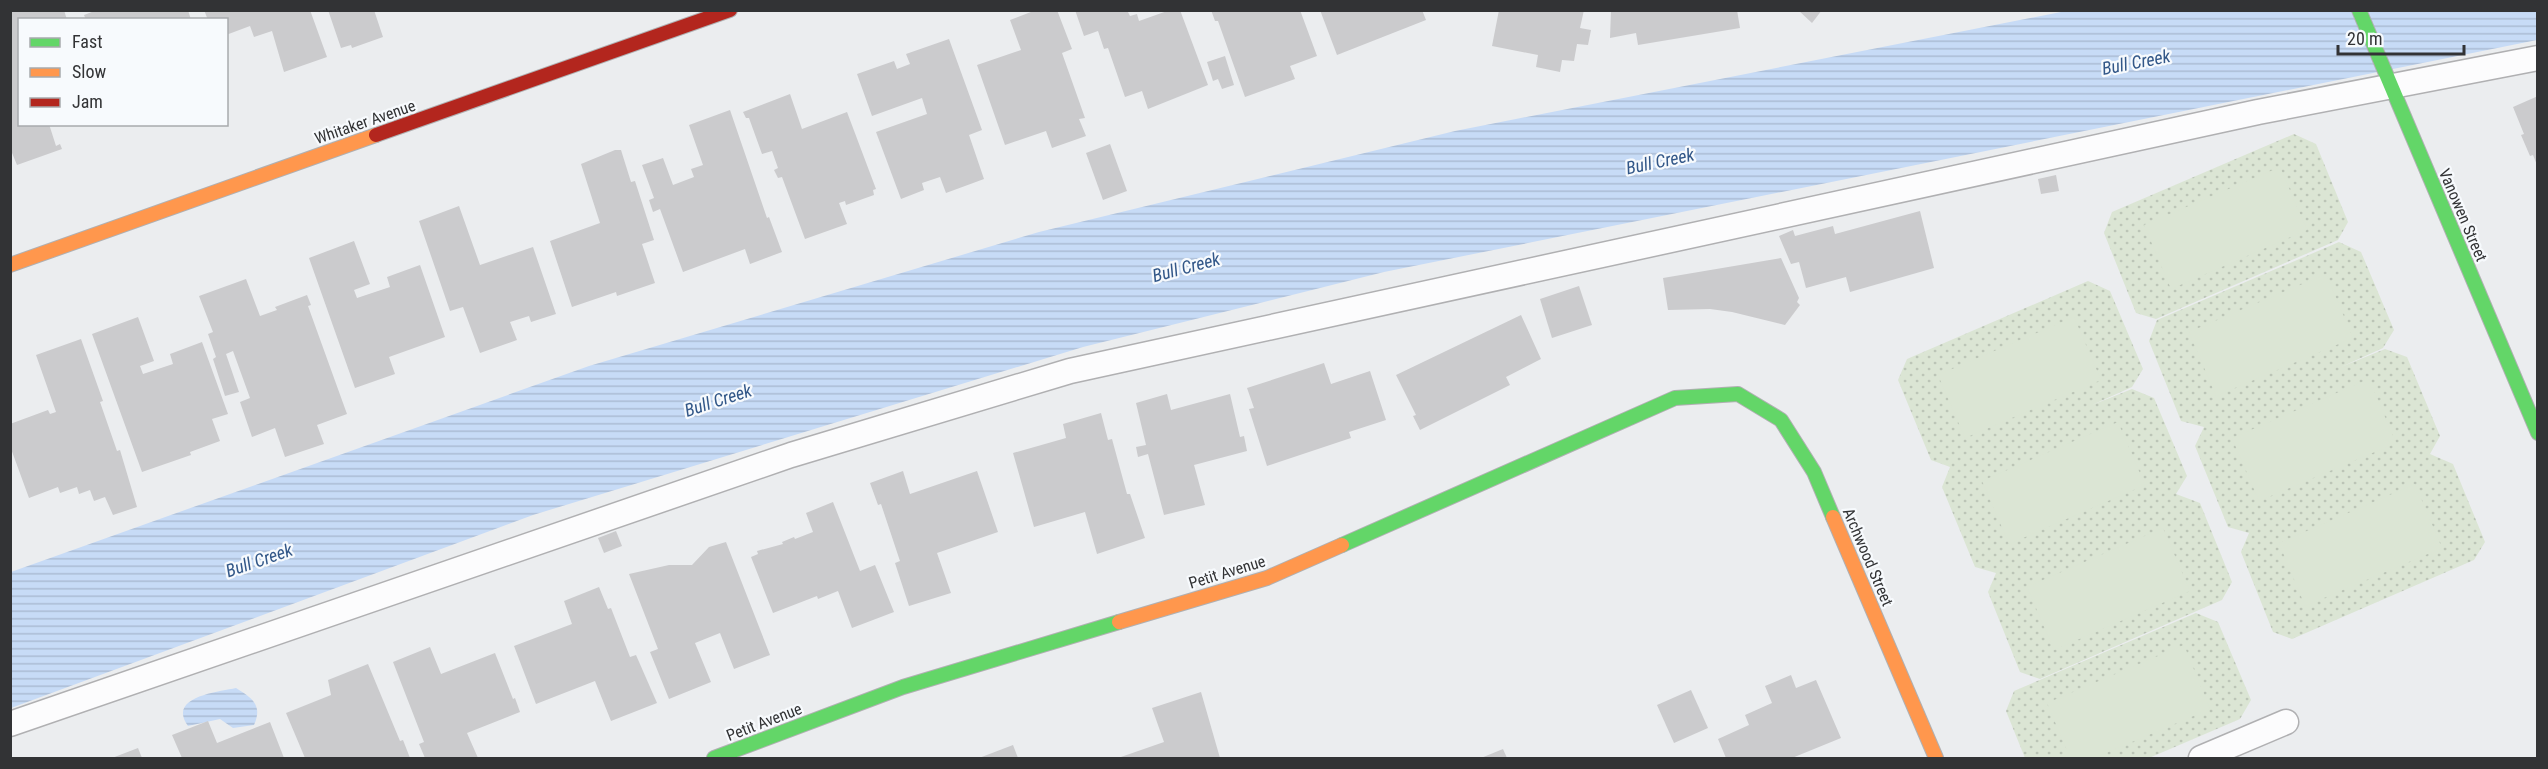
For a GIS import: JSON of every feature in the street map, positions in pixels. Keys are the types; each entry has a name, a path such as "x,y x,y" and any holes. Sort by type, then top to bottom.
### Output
{"street":[{"name":"Whitaker Avenue","path":"10,265 730,10"},
{"name":"Vanowen Street","path":"2359,10 2536,424"},
{"name":"Petit Avenue","path":"714,759 903,687 1268,578 1675,398 1738,394"},
{"name":"Archwood Street","path":"1738,394 1781,420 1814,472 1936,759"}],"lane":[{"path":"10,724 791,455 1070,371 2258,112 2538,58"},
{"path":"2201,759 2286,722"}],"green space":[{"path":"2294,134 2316,144 2348,222 2338,240 2156,319 2136,313 2104,233 2112,212"},
{"path":"2280,167 2307,230 2171,289 2144,225"},
{"path":"2339,242 2361,252 2394,330 2383,348 2341,367 2385,349 2407,357 2440,436 2430,454 2453,464 2485,542 2474,560 2292,639 2273,632 2241,552 2249,533 2228,527 2195,446 2204,427 2181,421 2149,341 2157,320"},
{"path":"2326,274 2353,338 2216,396 2189,332"},
{"path":"2088,281 2110,291 2143,369 2132,387 2092,405 2132,389 2154,398 2187,476 2176,494 2200,503 2232,582 2222,600 2040,679 2020,672 1988,592 1996,573 1975,567 1942,487 1950,467 1931,460 1898,380 1907,359"},
{"path":"2074,317 2101,380 1965,438 1938,375"},
{"path":"2369,379 2396,443 2259,501 2232,438"},
{"path":"2118,422 2145,485 2009,544 1982,481"},
{"path":"2415,484 2442,548 2305,606 2279,543"},
{"path":"2163,528 2190,591 2054,650 2027,587"},
{"path":"2196,613 2218,622 2251,700 2240,719 2149,758 2025,758 2006,711 2014,691"},
{"path":"2184,645 2210,709 2094,758 2070,758 2047,703"}],"water":[{"name":"Bull Creek","path":"2066,11 2537,11 2537,40 1384,272 1083,347 533,515 11,708 11,572 589,366 1039,232 1455,131"},
{"path":"236,688 247,695 256,707 254,725 233,728 220,719 188,726 183,716 184,708 189,702 207,694"}],"building":[{"path":"15,10 64,10 66,18 18,18 18,126 50,126 56,146 60,144 62,149 17,165 10,148 10,12"},
{"path":"97,10 188,10 190,18 85,18 84,15"},
{"path":"204,10 310,10 327,57 284,72 272,31 254,37 250,26 228,34 228,18 207,18"},
{"path":"328,10 374,10 383,37 352,48 351,45 341,48"},
{"path":"1036,10 1057,10 1072,49 1062,53 1085,118 1079,119 1086,136 1052,148 1046,131 1005,145 977,65 1021,50 1010,20"},
{"path":"1075,10 1127,10 1130,16 1137,14 1139,21 1170,10 1180,10 1208,85 1148,109 1142,91 1125,97 1108,48 1104,49 1098,31 1084,36"},
{"path":"1211,10 1300,10 1317,56 1290,66 1295,79 1245,97 1218,21 1215,21"},
{"path":"1320,10 1422,10 1426,20 1337,55"},
{"path":"1499,10 1584,10 1580,28 1591,30 1588,45 1577,44 1574,61 1562,60 1560,72 1536,67 1538,55 1492,46"},
{"path":"1611,10 1737,10 1740,28 1638,45 1636,33 1610,38"},
{"path":"1798,10 1822,10 1812,23"},
{"path":"949,39 982,130 969,135 984,179 946,193 940,177 922,183 924,190 901,199 876,132 927,114 922,98 872,116 857,74 894,61 897,69 910,64 906,54"},
{"path":"1225,56 1234,85 1222,89 1218,79 1213,81 1207,62"},
{"path":"790,94 802,129 847,112 876,189 873,190 874,195 846,205 845,201 839,203 847,224 805,239 782,177 778,178 774,170 778,168 772,151 762,154 749,118 746,118 743,112"},
{"path":"2538,96 2537,165 2533,155 2530,156 2521,135 2524,134 2513,107"},
{"path":"730,110 767,218 769,217 782,252 750,264 745,249 683,272 660,209 653,212 649,200 654,198 642,165 663,158 673,185 694,177 691,169 703,165 689,125"},
{"path":"1110,144 1127,191 1103,200 1086,153"},
{"path":"615,150 621,150 631,182 635,181 654,240 642,244 655,283 617,296 616,292 572,307 550,241 600,223 581,164"},
{"path":"2056,175 2059,191 2041,194 2038,179"},
{"path":"459,206 480,265 533,247 556,314 531,322 529,316 510,322 517,340 480,353 463,307 450,311 419,221"},
{"path":"1920,211 1934,268 1850,292 1846,277 1806,288 1799,262 1791,264 1779,236 1793,230 1795,236 1833,226 1835,234"},
{"path":"354,241 370,284 354,290 357,298 390,287 387,277 420,265 445,337 389,357 395,374 355,388 309,258"},
{"path":"1781,258 1800,305 1785,325 1710,309 1668,310 1663,278"},
{"path":"246,279 260,316 277,310 275,307 307,295 311,305 308,306 347,414 317,425 324,444 285,457 275,428 252,437 240,402 250,398 233,351 226,354 239,392 225,396 208,334 213,332 199,296"},
{"path":"1579,286 1592,325 1552,338 1540,299"},
{"path":"1521,315 1541,359 1506,377 1510,385 1420,430 1413,416 1416,415 1396,375"},
{"path":"138,317 154,361 140,366 143,374 173,364 170,354 202,342 228,414 212,419 220,441 190,452 191,455 142,472 92,334"},
{"path":"81,339 103,401 100,402 117,451 120,450 137,507 113,515 105,497 94,501 90,490 79,494 77,487 60,493 58,487 29,498 10,446 10,424 48,410 50,414 56,412 36,355"},
{"path":"1324,363 1331,384 1370,371 1386,420 1349,432 1351,438 1267,466 1249,409 1254,408 1247,388"},
{"path":"1167,394 1171,410 1230,394 1240,437 1244,436 1247,451 1194,465 1205,505 1164,515 1148,454 1138,457 1136,447 1146,445 1136,403"},
{"path":"1101,413 1108,440 1112,439 1127,494 1130,494 1145,538 1097,554 1085,512 1034,527 1013,453 1066,438 1063,424"},
{"path":"903,471 910,494 977,471 998,532 937,553 951,593 909,606 895,563 900,561 881,504 878,505 870,483"},
{"path":"833,502 860,571 875,565 894,612 852,628 838,591 818,599 817,596 773,613 751,557 758,554 757,551 813,532 806,513"},
{"path":"616,531 622,546 604,553 598,538"},
{"path":"726,542 770,655 734,669 720,633 695,643 711,682 669,699 650,652 658,649 629,574 669,565 692,565 709,547"},
{"path":"599,587 608,609 611,608 630,657 636,655 657,703 611,721 595,681 536,704 514,646 572,624 564,601"},
{"path":"430,647 441,674 495,653 513,699 515,698 520,712 467,733 478,758 425,758 419,744 424,742 393,662"},
{"path":"368,664 400,741 403,740 410,758 305,758 286,713 331,695 328,680"},
{"path":"1791,675 1796,688 1816,680 1841,738 1792,758 1726,758 1718,739 1749,725 1745,715 1772,703 1765,686"},
{"path":"1691,690 1708,728 1674,743 1657,705"},
{"path":"1201,692 1220,758 1118,758 1164,742 1152,708"},
{"path":"208,721 217,743 270,722 284,758 182,758 172,735"},
{"path":"1013,745 1018,758 979,758"},
{"path":"138,748 142,758 112,758"},
{"path":"1503,749 1507,758 1481,758"}],"traffic: fast":[{"path":"2359,10 2538,433"},
{"path":"1342,545 1675,398 1738,394 1781,420 1814,472 1833,517"},
{"path":"714,758 903,687 1119,622"}],"traffic: slow":[{"path":"10,265 376,135"},
{"path":"1833,517 1936,758"},
{"path":"1119,622 1267,578 1342,545"}],"traffic: jam":[{"path":"376,135 730,10"}]}
